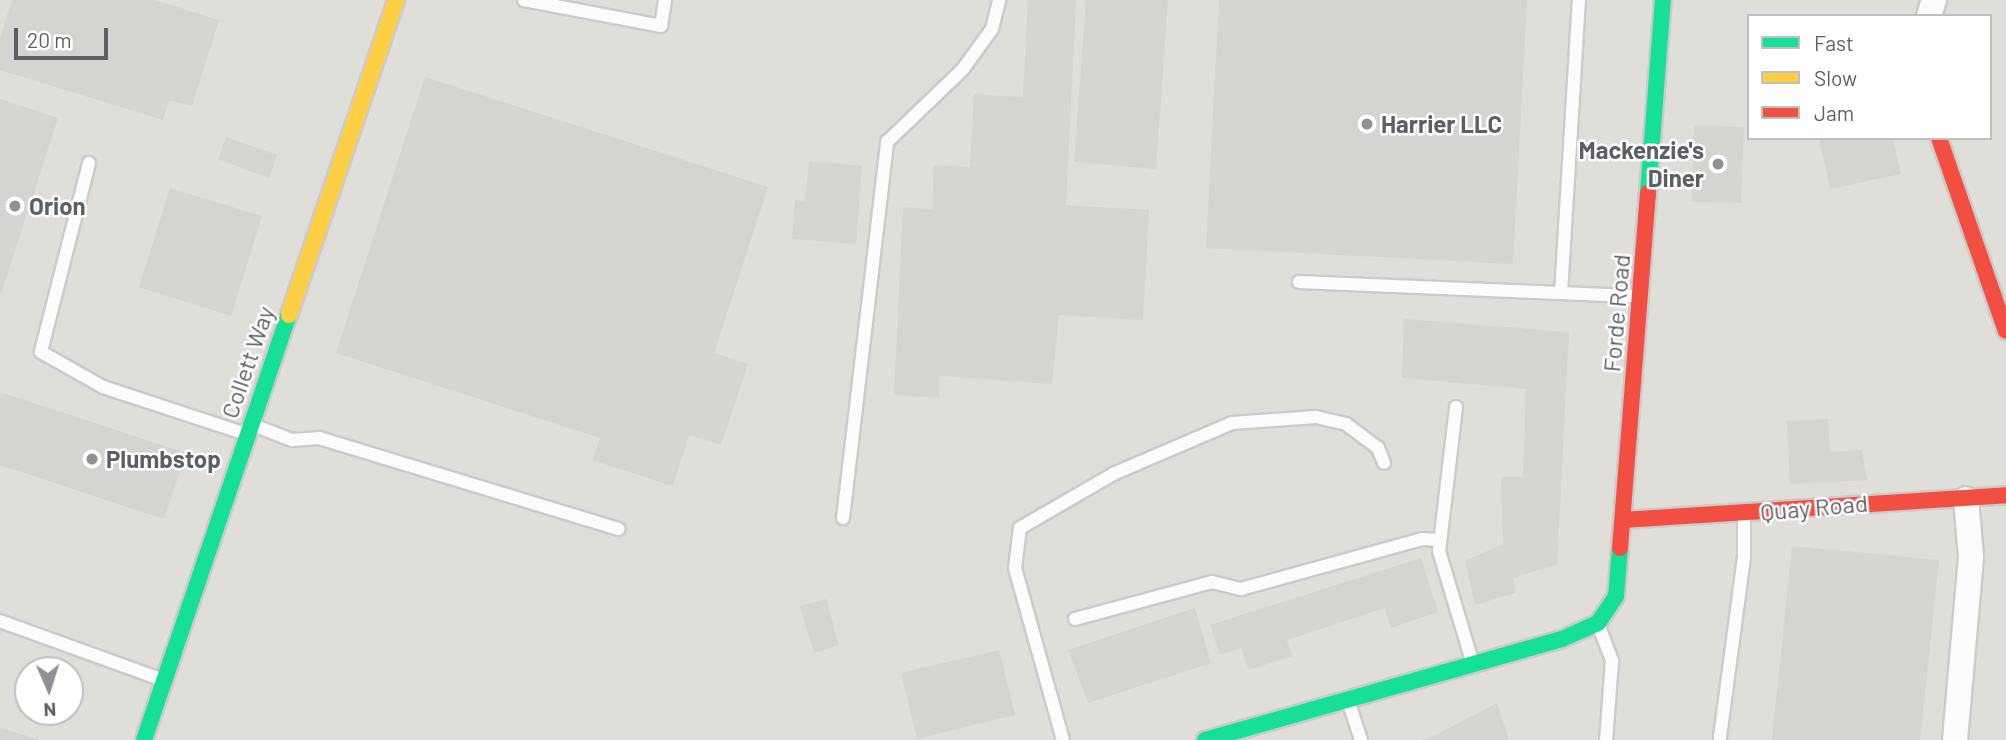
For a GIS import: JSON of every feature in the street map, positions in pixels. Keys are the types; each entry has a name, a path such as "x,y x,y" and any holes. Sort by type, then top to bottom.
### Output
{"street":[{"name":"Collett Way","path":"144,740 396,0"},
{"name":"Forde Road","path":"1598,624 1616,596 1663,0"},
{"path":"1940,140 2006,331"},
{"name":"Quay Road","path":"1623,520 2006,495"},
{"path":"1955,740 1971,557 1966,499"},
{"path":"1205,740 1473,665 1598,624"}],"lane":[{"path":"524,0 661,26 666,0"},
{"path":"843,517 887,142 963,69 992,29 999,0"},
{"path":"1560,293 1579,0"},
{"path":"89,163 41,352 103,387 292,440 319,438 618,529"},
{"path":"1299,282 1641,296"},
{"path":"1456,407 1440,540 1473,665"},
{"path":"1063,740 1015,568 1020,528 1113,474 1232,423 1317,417 1346,424 1378,449 1384,463"},
{"path":"1720,737 1745,557 1744,513"},
{"path":"1075,619 1212,582 1241,589 1422,539 1440,540"},
{"path":"0,621 163,680"},
{"path":"1598,624 1612,661 1606,740"},
{"path":"1348,700 1361,740"}],"shaded area":[{"path":"0,0 2006,0 2006,740 0,740"}],"building":[{"path":"12,0 154,0 219,20 192,106 169,100 163,120 0,70 0,38"},
{"path":"1028,0 1076,0 1066,205 1149,210 1143,320 1059,315 1052,384 940,376 939,398 894,395 903,207 932,209 934,165 970,167 974,94 1023,97"},
{"path":"1086,0 1168,0 1156,169 1074,162"},
{"name":"Harrier LLC","path":"1219,0 1527,0 1513,264 1206,248"},
{"path":"425,77 768,187 714,353 748,364 721,445 689,435 673,486 592,460 600,438 336,353"},
{"name":"Orion","path":"0,99 58,118 1,294 0,293"},
{"name":"Mackenzie's Diner","path":"1694,125 1744,127 1741,203 1692,202"},
{"path":"226,137 277,155 269,178 218,159"},
{"path":"1819,140 1893,140 1901,174 1830,189"},
{"path":"809,161 862,166 856,244 792,239 795,200 805,201"},
{"path":"170,188 262,216 231,316 139,287"},
{"path":"1404,319 1569,332 1557,564 1513,578 1515,593 1475,605 1465,561 1503,544 1501,477 1523,477 1526,389 1402,378"},
{"name":"Plumbstop","path":"0,392 186,453 164,519 0,465"},
{"path":"1828,419 1830,452 1862,450 1867,480 1790,484 1787,421"},
{"path":"1792,546 1939,560 1920,740 1772,740"},
{"path":"1421,558 1438,612 1391,628 1385,608 1287,640 1292,656 1249,670 1241,648 1220,655 1210,625"},
{"path":"826,599 839,645 814,653 800,606"},
{"path":"1195,608 1211,663 1088,703 1068,650"},
{"path":"999,650 1015,715 917,739 901,673"},
{"path":"1497,703 1509,740 1422,740 1434,736"},
{"path":"0,728 38,739 38,740 0,740"}],"traffic: fast":[{"path":"1648,193 1663,0"},
{"path":"144,740 289,315"},
{"path":"1205,740 1562,639 1598,623 1616,596 1620,548"}],"traffic: slow":[{"path":"289,315 396,0"}],"traffic: jam":[{"path":"1940,140 2006,331"},
{"path":"1620,548 1648,193"},
{"path":"1623,520 2006,495"}],"place":[{"name":"Harrier LLC","path":"1367,124"},
{"name":"Mackenzie's Diner","path":"1718,164"},
{"name":"Orion","path":"15,206"},
{"name":"Plumbstop","path":"92,459"}]}
